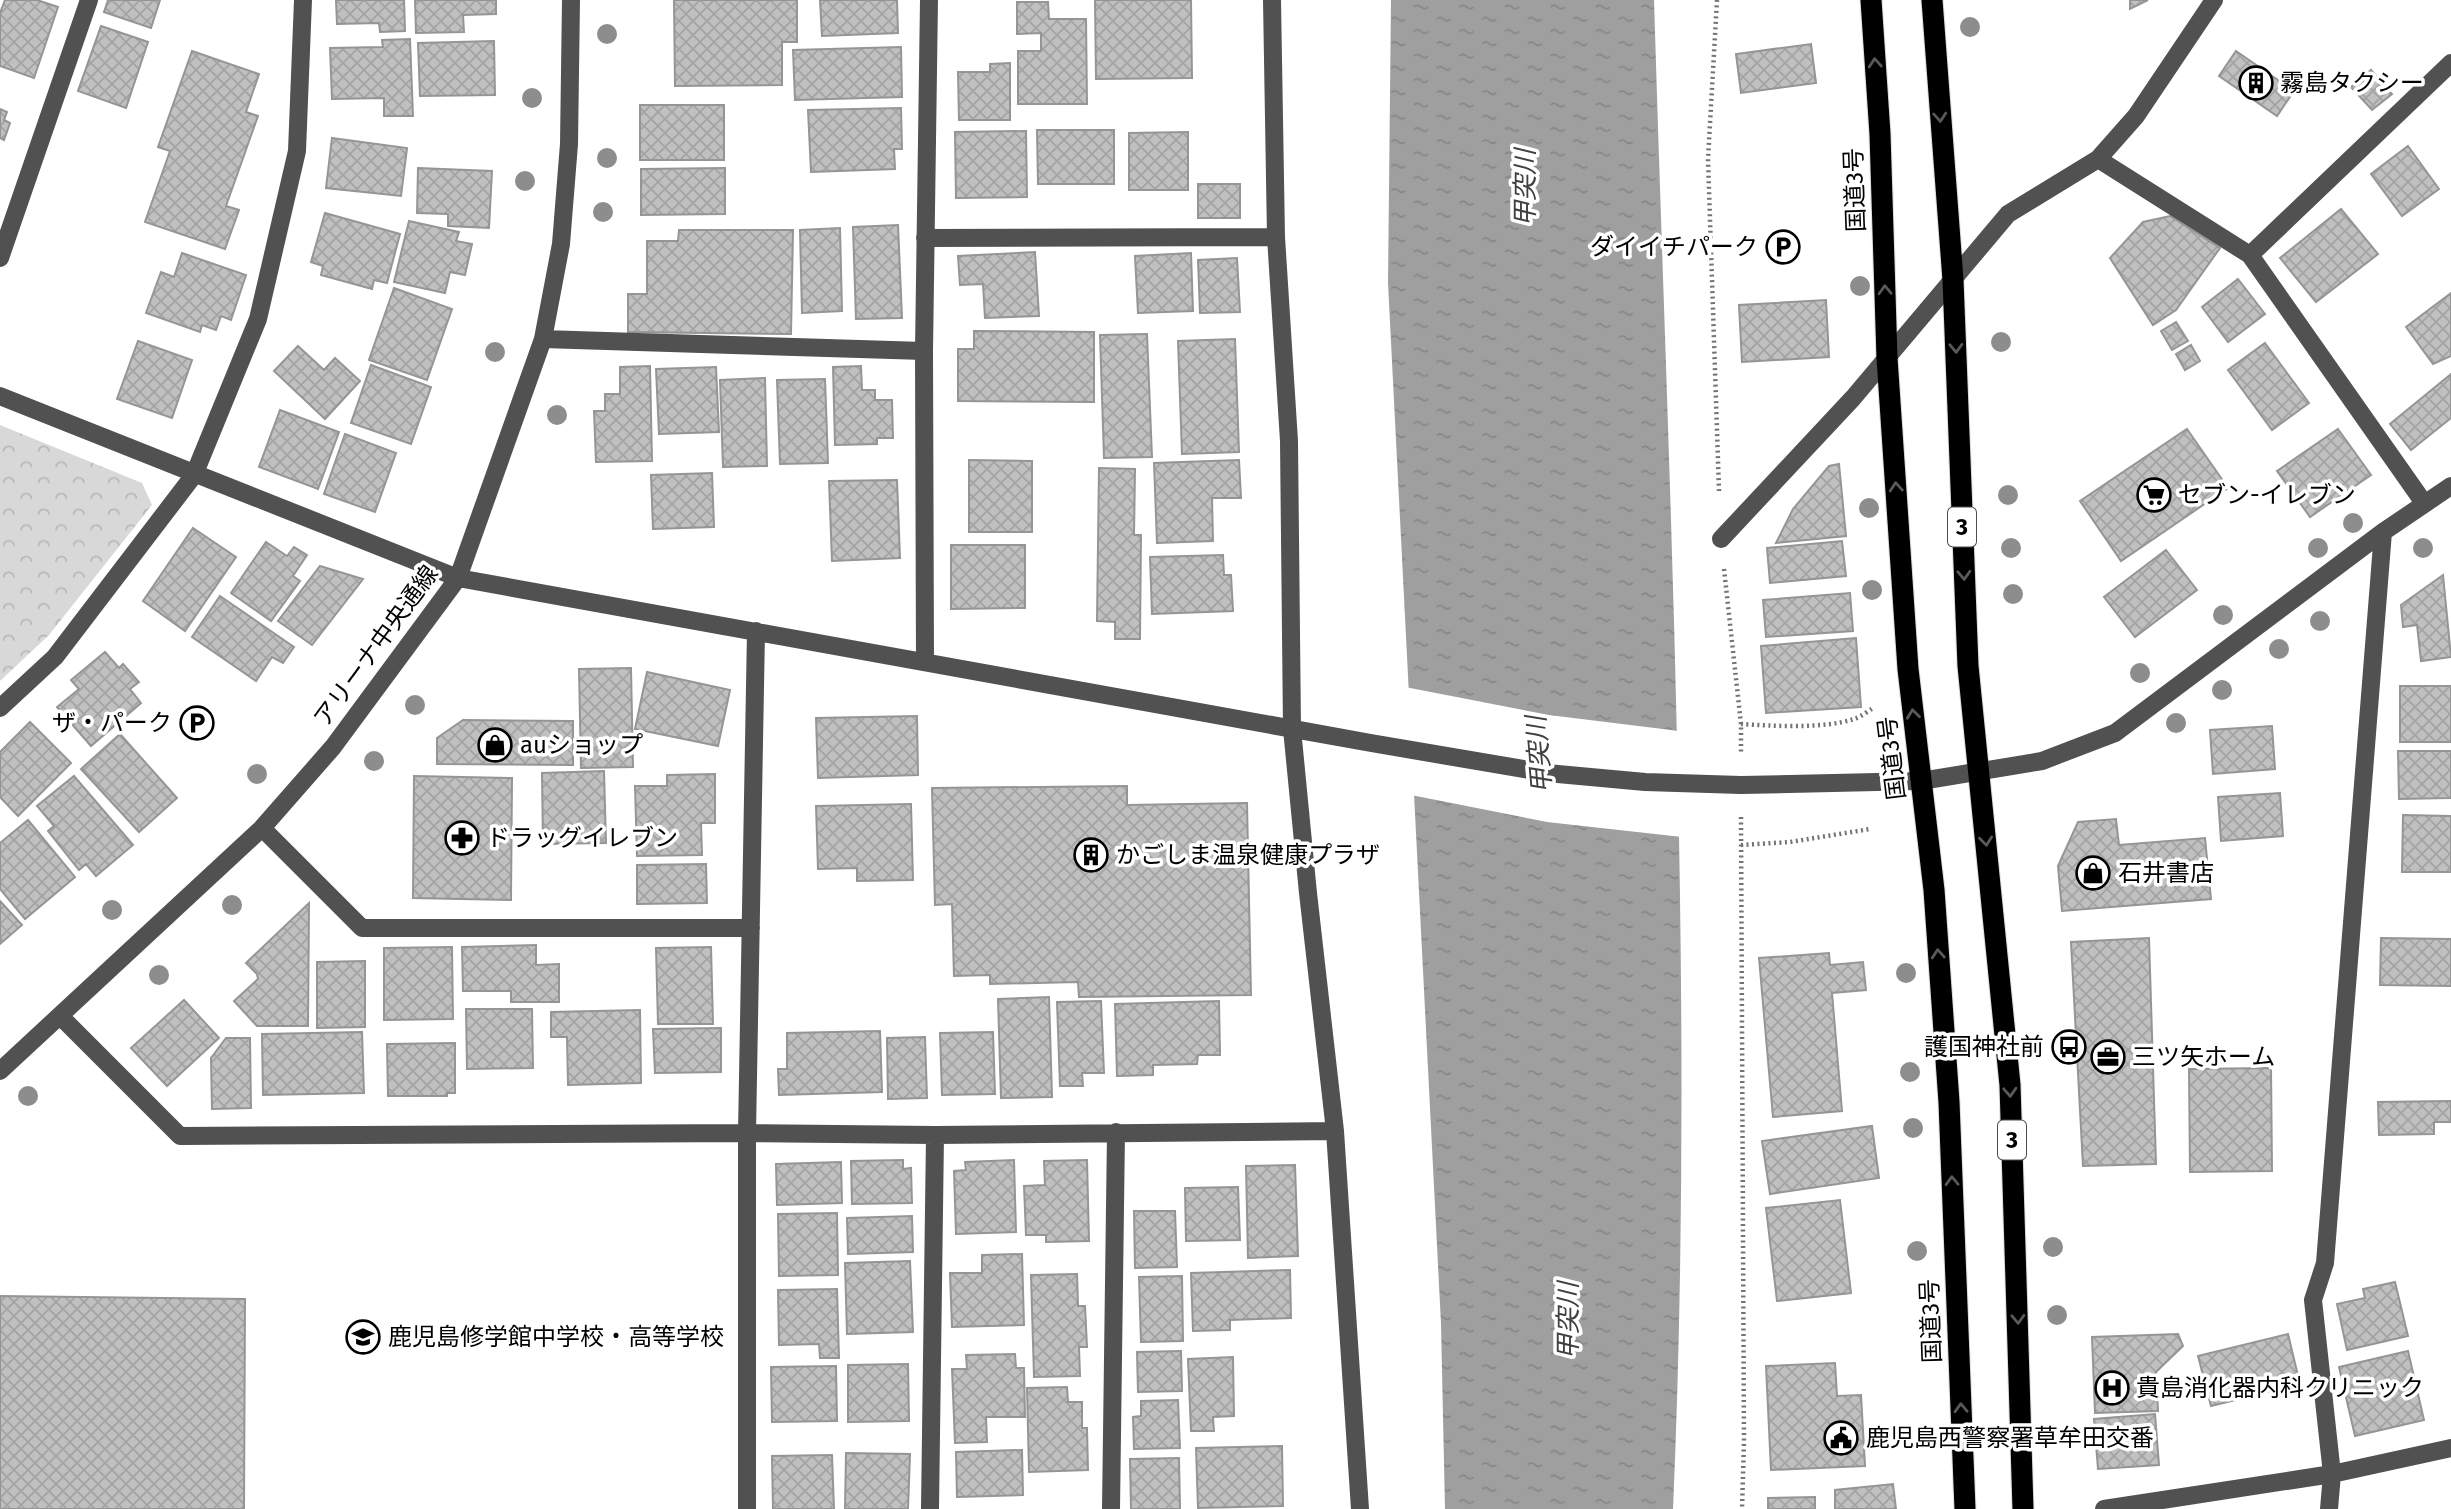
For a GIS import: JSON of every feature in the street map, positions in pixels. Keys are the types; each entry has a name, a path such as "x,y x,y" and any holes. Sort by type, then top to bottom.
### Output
{"highway":[{"name":"国道3号","path":"1871,0 1880,134 1887,358 1908,669 1934,890 1949,1102 1965,1509"},
{"name":"3","path":"1932,0 1953,280 1968,666 2010,1085 2023,1509"}],"street":[{"path":"0,258 89,0"},
{"path":"0,708 55,657 194,475 258,319 297,151 303,0"},
{"name":"アリーナ中央通線","path":"0,1071 262,828 333,747 458,578 543,339 561,244 569,144 571,0"},
{"path":"925,662 924,351 929,0"},
{"path":"1272,0 1276,237 1289,441 1292,729 1335,1131 1360,1509"},
{"path":"1721,540 1853,398 2008,214 2098,159 2136,116 2214,0"},
{"path":"2250,255 2451,63"},
{"path":"2098,159 2250,255 2424,503"},
{"path":"925,238 1276,237"},
{"path":"543,339 924,351"},
{"path":"0,396 458,578 1354,740 1547,773 1645,782 1741,785 1921,781 2042,761 2115,733 2383,532 2451,486"},
{"path":"2329,1509 2332,1474 2313,1300 2325,1263 2383,532"},
{"path":"747,1509 747,1133 756,631"},
{"path":"262,828 362,928 751,928"},
{"path":"60,1016 180,1136 747,1133 935,1135 1335,1131"},
{"path":"1111,1509 1116,1132"},
{"path":"930,1509 935,1135"},
{"path":"2104,1509 2332,1474 2451,1448"}],"path":[{"path":"1717,0 1708,159 1721,540 1741,724 1744,1428 1742,1509"},
{"path":"1741,724 1822,724 1856,719 1873,708"},
{"path":"1741,845 1790,842 1870,829"}],"green space":[{"path":"0,425 142,483 152,505 49,635 0,681"}],"water":[{"name":"甲突川","path":"1391,0 1654,0 1681,943 1679,1320 1673,1509 1445,1509 1441,1324 1388,283"}],"pier":[{"path":"1405,687 1549,715 1679,731 1682,837 1547,822 1411,795"}],"building":[{"path":"5,0 37,0 58,7 34,78 0,66 0,13"},
{"path":"108,0 160,0 151,28 104,12"},
{"path":"336,0 404,0 405,31 380,32 379,23 337,24"},
{"path":"415,0 496,0 496,14 463,15 464,32 416,33"},
{"path":"674,0 797,0 797,42 782,42 782,85 675,86"},
{"path":"820,0 897,0 898,33 822,36"},
{"path":"1095,0 1191,0 1192,78 1096,79"},
{"path":"2130,0 2148,0 2130,9"},
{"path":"1017,2 1048,2 1049,19 1086,19 1087,104 1018,104 1018,51 1041,51 1041,33 1017,34"},
{"path":"101,26 148,42 126,108 78,91"},
{"path":"410,39 413,116 384,116 384,98 332,99 330,48 383,47 382,40"},
{"path":"494,41 495,95 420,96 418,43"},
{"path":"1811,44 1816,83 1741,93 1736,54"},
{"path":"901,47 902,97 795,100 793,50"},
{"path":"192,51 259,74 246,112 258,116 226,206 239,210 225,249 145,222 170,151 158,147"},
{"name":"霧島タクシー","path":"2236,51 2294,91 2277,116 2219,76"},
{"path":"1010,63 1010,120 959,120 958,72 990,72 990,64"},
{"path":"2371,70 2392,94 2372,110 2351,87"},
{"path":"640,105 724,105 724,160 640,160"},
{"path":"901,108 902,149 894,149 895,169 811,172 808,110"},
{"path":"0,109 7,112 4,120 10,123 4,140 0,138"},
{"path":"1037,130 1114,130 1114,184 1038,184"},
{"path":"1026,131 1027,197 956,198 955,132"},
{"path":"1188,132 1188,190 1129,190 1129,133"},
{"path":"332,138 407,148 401,196 326,188"},
{"path":"2408,146 2439,189 2402,216 2371,174"},
{"path":"418,168 492,171 489,228 448,226 448,214 417,213"},
{"path":"725,168 725,214 641,215 641,169"},
{"path":"1198,184 1240,184 1240,218 1198,218"},
{"path":"2341,209 2378,254 2316,302 2280,258"},
{"path":"325,213 400,234 387,283 374,280 372,289 321,275 323,266 311,262"},
{"path":"2170,216 2220,248 2176,310 2153,325 2110,258 2143,222"},
{"path":"409,221 459,232 456,241 472,244 465,275 450,272 445,293 394,282"},
{"path":"898,225 902,318 856,319 853,227"},
{"path":"840,228 842,311 802,313 800,230"},
{"path":"679,230 793,230 791,334 628,332 628,294 647,294 647,241 678,241"},
{"path":"1035,252 1039,316 985,318 983,284 960,285 958,256"},
{"path":"182,253 246,275 231,320 221,316 216,330 202,325 200,332 146,313 161,272 174,277"},
{"path":"1191,253 1193,311 1138,313 1135,256"},
{"path":"1237,258 1240,312 1200,313 1198,260"},
{"path":"2238,279 2265,314 2228,342 2202,307"},
{"path":"394,288 452,309 427,380 369,360"},
{"path":"2451,293 2451,356 2433,364 2406,327"},
{"path":"1826,300 1829,357 1742,362 1739,305"},
{"path":"2176,322 2188,341 2172,350 2161,331"},
{"path":"974,331 1094,332 1094,402 958,401 958,349 974,349"},
{"path":"1147,334 1152,457 1104,458 1100,335"},
{"path":"1235,339 1239,452 1182,454 1178,341"},
{"path":"138,341 192,360 172,418 117,399"},
{"path":"2265,343 2309,403 2272,430 2228,370"},
{"path":"2191,345 2200,361 2185,370 2176,354"},
{"path":"298,346 324,370 335,358 360,381 325,419 274,371"},
{"path":"371,365 431,387 411,444 351,423"},
{"path":"650,366 652,461 596,462 594,411 605,411 605,394 620,394 620,367"},
{"path":"861,366 862,390 875,390 875,400 892,400 893,438 877,438 877,444 835,445 833,367"},
{"path":"716,367 719,432 659,434 656,369"},
{"path":"2451,374 2451,418 2411,450 2390,424"},
{"path":"765,378 767,466 723,467 720,380"},
{"path":"825,379 828,463 780,464 777,380"},
{"path":"280,410 339,432 318,489 259,467"},
{"name":"セブン-イレブン","path":"2187,429 2228,488 2121,561 2080,501"},
{"path":"2338,429 2371,475 2310,517 2277,471"},
{"path":"345,434 396,453 375,512 324,494"},
{"path":"969,460 1032,461 1032,532 969,532"},
{"path":"1239,460 1241,498 1212,498 1213,541 1157,543 1154,463"},
{"path":"1839,464 1846,536 1776,543 1793,509 1829,466"},
{"path":"1099,468 1135,469 1134,535 1141,535 1140,639 1115,639 1115,622 1097,621"},
{"path":"712,473 714,527 653,529 651,475"},
{"path":"897,480 900,558 832,561 829,481"},
{"path":"193,528 236,557 185,631 143,601"},
{"path":"1842,541 1846,576 1770,583 1767,548"},
{"path":"266,542 287,556 294,547 307,555 293,576 300,581 271,621 231,593"},
{"path":"951,545 1025,545 1025,608 951,609"},
{"path":"2166,550 2197,590 2135,637 2104,597"},
{"path":"1223,555 1224,575 1231,575 1233,611 1152,614 1150,557"},
{"path":"320,566 363,579 312,645 278,621"},
{"path":"2443,575 2451,657 2421,661 2417,625 2403,627 2401,605"},
{"path":"1850,593 1853,631 1766,637 1763,600"},
{"path":"220,596 294,647 283,663 272,657 256,681 192,637"},
{"path":"1856,638 1861,707 1766,713 1761,646"},
{"path":"105,652 119,668 123,664 139,682 130,689 141,703 91,746 57,707 79,689 71,680"},
{"path":"631,668 633,767 581,768 579,669"},
{"path":"647,672 730,690 718,746 635,729"},
{"path":"2400,686 2451,686 2451,742 2400,742"},
{"path":"917,716 918,775 818,778 816,718"},
{"path":"463,720 573,721 573,765 437,764 437,738"},
{"path":"30,722 71,763 18,816 0,797 0,752"},
{"path":"2272,726 2275,769 2213,774 2210,730"},
{"path":"120,734 177,798 139,832 81,769"},
{"path":"2398,751 2451,751 2451,798 2399,799"},
{"path":"604,771 606,843 543,844 542,773"},
{"path":"715,774 715,823 701,823 702,855 637,856 635,786 667,786 667,775"},
{"path":"74,776 133,845 96,876 86,864 79,870 48,831 54,826 37,806"},
{"name":"ドラッグイレブン","path":"414,776 512,778 511,900 413,898"},
{"name":"かごしま温泉健康プラザ","path":"1127,786 1127,805 1247,803 1251,995 1079,997 1078,982 990,984 990,975 954,976 952,904 935,905 932,788"},
{"path":"2280,793 2283,836 2221,841 2218,797"},
{"path":"911,804 913,880 857,881 857,868 818,869 816,806"},
{"path":"2403,815 2451,816 2451,872 2402,872"},
{"path":"2116,819 2119,845 2205,838 2211,899 2062,911 2058,866 2078,822"},
{"path":"28,820 75,877 25,919 0,889 0,843"},
{"path":"706,864 707,903 637,904 637,865"},
{"path":"0,901 22,925 0,944"},
{"path":"309,903 308,1026 257,1026 234,1001 258,979 257,974 246,963"},
{"path":"2149,938 2156,1164 2083,1166 2071,942"},
{"path":"2381,938 2451,939 2451,986 2380,985"},
{"path":"536,945 536,965 559,964 559,1002 511,1002 511,991 463,991 462,947"},
{"path":"452,947 453,1019 384,1020 384,948"},
{"path":"711,947 713,1024 658,1024 656,948"},
{"path":"1829,953 1830,965 1863,962 1866,990 1832,993 1842,1111 1773,1117 1759,958"},
{"path":"365,961 365,1027 317,1028 317,962"},
{"path":"1049,997 1052,1097 1001,1098 998,999"},
{"path":"184,1000 219,1038 167,1086 131,1048"},
{"path":"1101,1001 1104,1073 1082,1073 1083,1086 1060,1086 1057,1002"},
{"path":"1219,1001 1220,1055 1198,1055 1197,1064 1153,1065 1153,1075 1117,1076 1115,1004"},
{"path":"466,1009 532,1009 533,1068 467,1069"},
{"path":"640,1010 641,1083 568,1085 567,1037 551,1037 551,1012"},
{"path":"721,1028 721,1072 655,1073 653,1029"},
{"path":"880,1031 882,1092 779,1095 778,1069 787,1069 787,1033"},
{"path":"362,1032 364,1093 263,1095 262,1034"},
{"path":"993,1032 995,1094 942,1095 940,1033"},
{"path":"925,1037 927,1098 888,1099 887,1038"},
{"path":"226,1038 250,1038 251,1108 212,1109 211,1058"},
{"path":"455,1043 455,1093 447,1093 447,1096 388,1096 387,1044"},
{"path":"2271,1068 2272,1171 2190,1172 2189,1069"},
{"path":"2451,1101 2451,1122 2434,1122 2434,1134 2379,1135 2378,1102"},
{"path":"1872,1126 1879,1178 1770,1194 1762,1141"},
{"path":"903,1160 903,1169 911,1168 912,1203 852,1204 851,1161"},
{"path":"1014,1160 1016,1232 956,1234 954,1171 966,1170 965,1162"},
{"path":"1087,1160 1089,1241 1046,1242 1046,1235 1026,1235 1024,1186 1045,1185 1044,1161"},
{"path":"841,1162 842,1203 777,1205 776,1164"},
{"path":"1295,1165 1298,1256 1248,1258 1246,1166"},
{"path":"1238,1187 1240,1240 1186,1241 1185,1188"},
{"path":"1840,1200 1851,1293 1777,1301 1766,1208"},
{"path":"1134,1211 1175,1211 1177,1267 1135,1268"},
{"path":"837,1213 838,1275 779,1276 778,1214"},
{"path":"912,1216 913,1252 848,1254 847,1218"},
{"path":"1022,1254 1024,1325 952,1327 950,1273 982,1273 982,1255"},
{"path":"910,1261 913,1332 847,1334 845,1263"},
{"path":"1290,1270 1291,1318 1230,1320 1230,1330 1193,1331 1191,1273"},
{"path":"1077,1274 1078,1306 1085,1306 1087,1347 1079,1347 1080,1376 1034,1377 1031,1275"},
{"path":"1182,1276 1183,1341 1141,1342 1139,1277"},
{"path":"2395,1282 2408,1336 2347,1350 2337,1304 2365,1298 2363,1289"},
{"path":"837,1289 839,1358 820,1358 819,1344 779,1345 778,1290"},
{"path":"0,1296 245,1299 244,1509 0,1509"},
{"path":"2178,1334 2183,1346 2156,1372 2158,1411 2095,1413 2092,1337"},
{"path":"2288,1334 2300,1384 2211,1406 2198,1356"},
{"path":"1181,1351 1182,1391 1138,1392 1137,1352"},
{"path":"2408,1351 2424,1420 2355,1436 2339,1367"},
{"path":"1015,1354 1016,1368 1024,1368 1025,1417 986,1417 987,1442 955,1443 952,1369 967,1369 966,1355"},
{"path":"1233,1357 1234,1416 1213,1417 1214,1431 1191,1431 1188,1359"},
{"path":"1835,1363 1837,1396 1861,1395 1865,1466 1771,1470 1766,1366"},
{"path":"908,1364 909,1421 848,1422 848,1365"},
{"path":"836,1366 837,1421 772,1422 771,1367"},
{"path":"1067,1387 1068,1402 1082,1402 1082,1428 1087,1428 1088,1470 1029,1472 1027,1388"},
{"path":"1178,1400 1180,1448 1134,1449 1133,1417 1141,1416 1141,1401"},
{"path":"2155,1414 2159,1465 2098,1469 2094,1419"},
{"path":"1282,1446 1283,1506 1198,1508 1196,1448"},
{"path":"1022,1450 1023,1495 957,1497 956,1452"},
{"path":"846,1453 910,1454 908,1509 845,1509"},
{"path":"832,1455 834,1509 773,1509 772,1456"},
{"path":"1179,1458 1180,1509 1131,1509 1130,1459"},
{"path":"1893,1484 1896,1509 1835,1509 1835,1490"},
{"path":"1815,1497 1815,1509 1768,1509 1768,1498"}],"place":[{"name":"霧島タクシー","path":"2256,83"},
{"name":"ダイイチパーク","path":"1783,247"},
{"name":"セブン-イレブン","path":"2154,495"},
{"name":"ザ・パーク","path":"197,723"},
{"name":"auショップ","path":"495,745"},
{"name":"ドラッグイレブン","path":"462,838"},
{"name":"かごしま温泉健康プラザ","path":"1091,855"},
{"name":"石井書店","path":"2093,873"},
{"name":"護国神社前","path":"2069,1047"},
{"name":"三ツ矢ホーム","path":"2108,1057"},
{"name":"鹿児島修学館中学校・高等学校","path":"363,1337"},
{"name":"貴島消化器内科クリニック","path":"2112,1388"},
{"name":"鹿児島西警察署草牟田交番","path":"1841,1438"}]}
